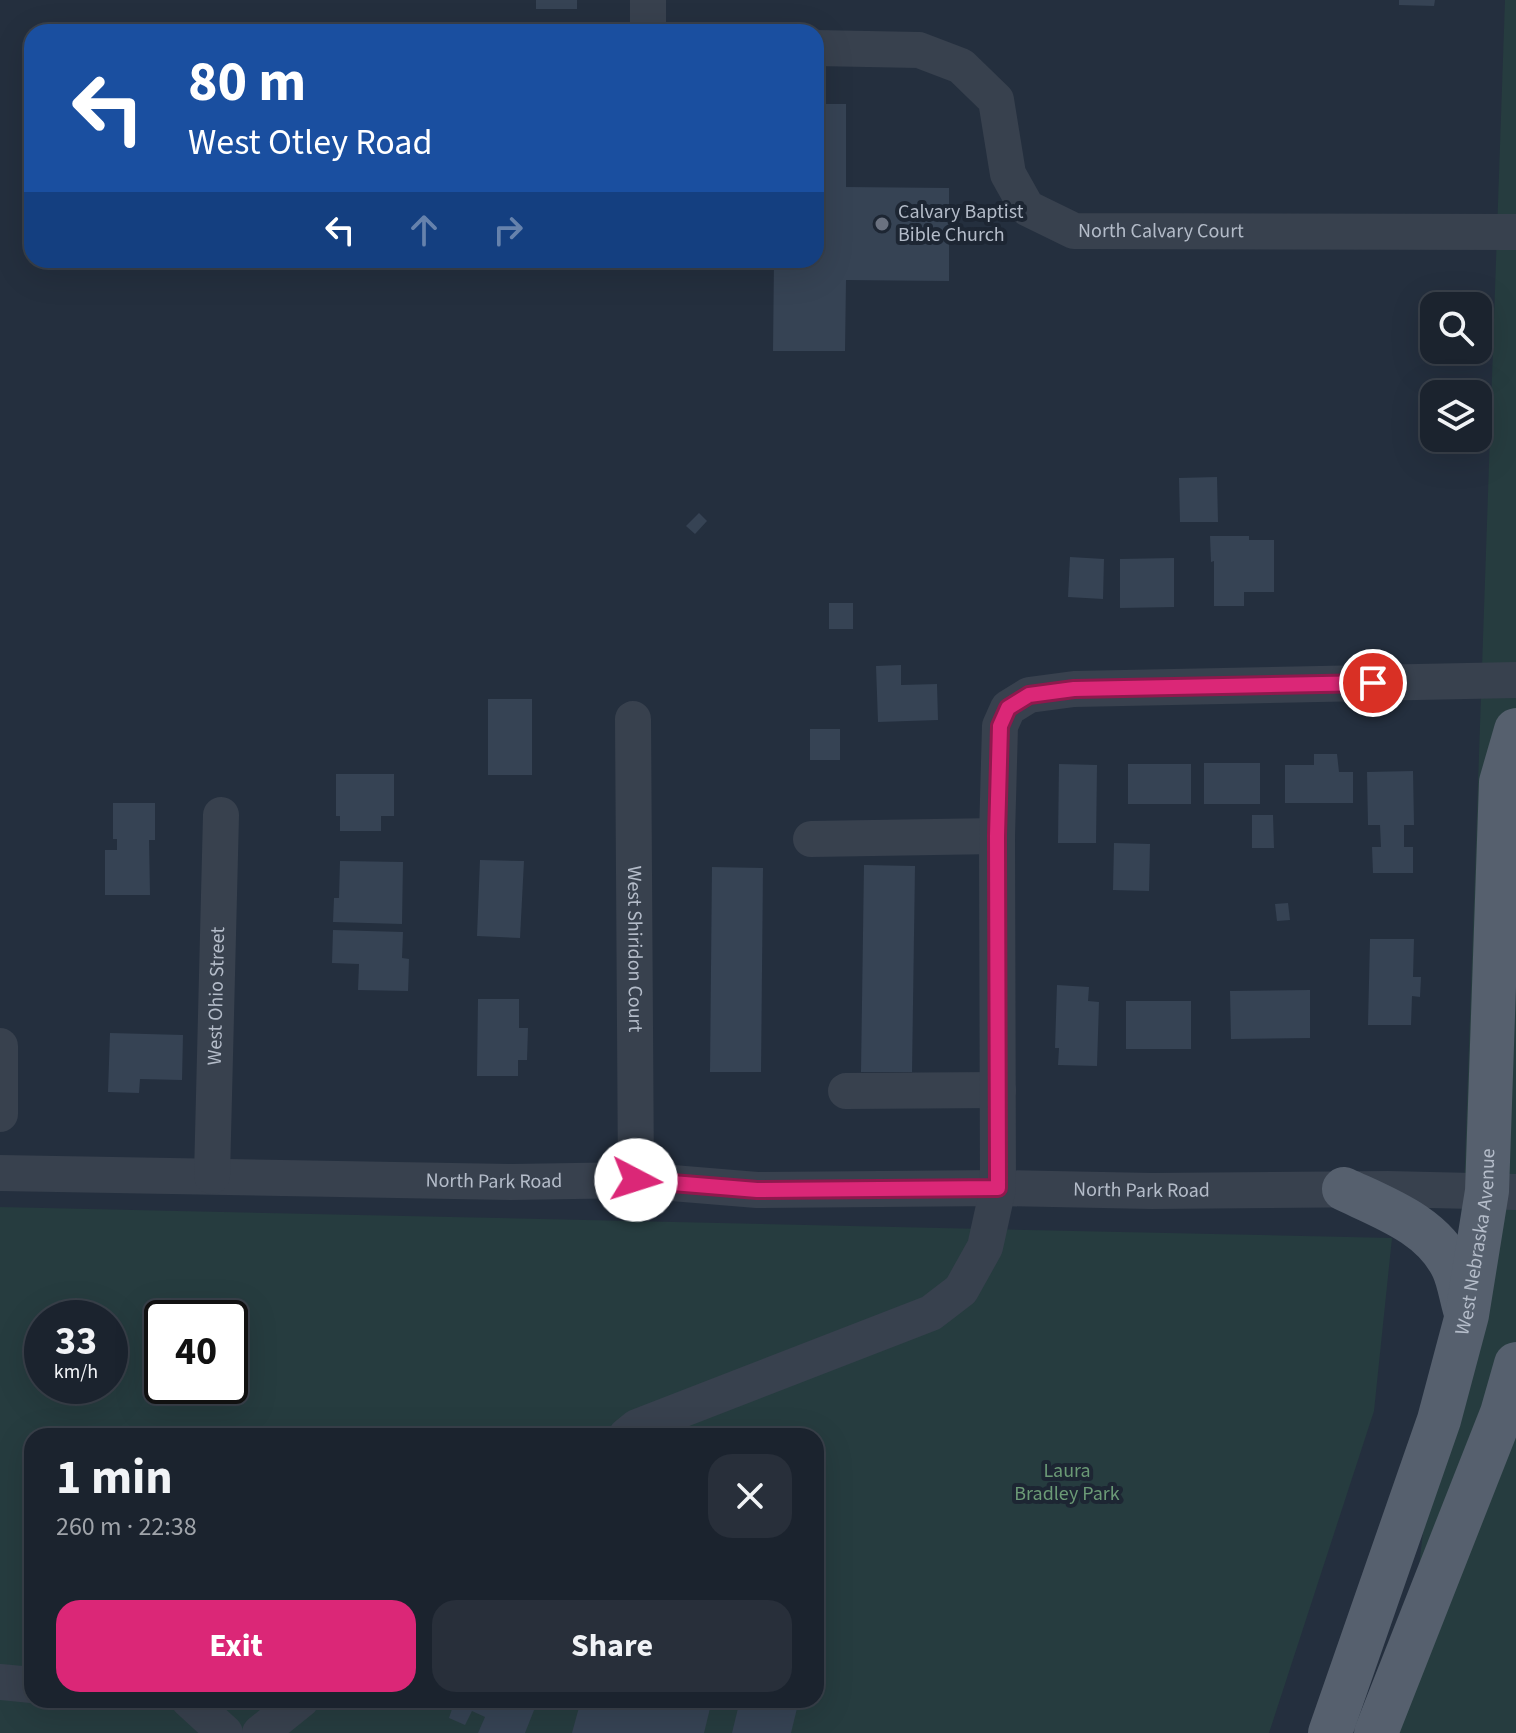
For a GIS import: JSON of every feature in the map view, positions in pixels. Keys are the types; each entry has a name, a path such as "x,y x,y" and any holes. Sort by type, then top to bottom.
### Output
{"main road":[{"name":"West Nebraska Avenue","path":"1330,1733 1439,1420 1502,1191 1501,782 1516,730"},
{"path":"1344,1189 1408,1220 1439,1246 1453,1269 1467,1315"},
{"path":"1376,1733 1502,1413 1516,1364"}],"street":[{"path":"648,0 648,24"},
{"name":"North Calvary Court","path":"824,48 919,50 961,66 996,100 1008,174 1027,208 1074,231 1516,232"},
{"path":"636,1428 931,1313 961,1290 985,1247 998,1188 997,836 1000,726 1008,708 1029,695 1074,689 1516,680"},
{"name":"West Shiridon Court","path":"633,719 636,1180"},
{"name":"West Ohio Street","path":"212,1176 221,815"},
{"path":"811,839 997,836"},
{"path":"0,1046 0,1114"},
{"path":"846,1091 998,1090"},
{"name":"North Park Road","path":"0,1173 512,1182 636,1180 757,1190 1502,1191"},
{"path":"0,1682 24,1684"},
{"path":"198,1708 225,1733"},
{"path":"260,1733 291,1708"}],"green space":[{"path":"1505,0 1516,0 1516,1733 1399,1733 1464,1190 1489,452 1492,452"},
{"name":"Laura Bradley Park","path":"0,1207 1392,1238 1374,1411 1269,1733 0,1733"}],"building":[{"path":"536,0 577,0 577,9 536,9"},
{"path":"1399,0 1435,0 1434,6 1399,5"},
{"name":"Calvary Baptist Bible Church","path":"824,104 846,104 846,187 949,188 949,281 846,280 845,351 773,351 774,268 824,268"},
{"path":"1217,477 1218,522 1180,522 1179,478"},
{"path":"699,513 707,521 695,534 686,526"},
{"path":"1210,536 1249,536 1249,540 1274,540 1274,592 1244,592 1244,606 1214,606 1214,561 1211,562"},
{"path":"1070,557 1104,559 1103,599 1068,597"},
{"path":"1174,558 1174,607 1120,608 1120,559"},
{"path":"829,603 853,603 853,629 829,629"},
{"path":"901,665 901,685 937,684 938,720 878,722 876,666"},
{"path":"488,699 532,699 532,775 488,775"},
{"path":"810,729 840,729 840,760 810,760"},
{"path":"1314,754 1337,754 1339,772 1353,772 1353,803 1285,803 1285,765 1314,765"},
{"path":"1204,763 1260,763 1260,804 1204,804"},
{"path":"1059,764 1097,765 1096,843 1058,843"},
{"path":"1128,764 1191,764 1191,804 1128,804"},
{"path":"1413,771 1414,825 1404,825 1404,847 1413,847 1413,873 1373,873 1372,847 1381,847 1380,825 1368,825 1367,772"},
{"path":"336,774 394,774 394,816 381,816 381,831 340,831 340,816 336,816"},
{"path":"113,803 155,803 155,840 149,840 150,895 105,895 105,850 117,850 117,839 113,839"},
{"path":"1252,815 1273,815 1274,848 1252,848"},
{"path":"1114,843 1150,844 1149,891 1113,890"},
{"path":"480,860 524,861 520,938 477,936"},
{"path":"340,861 403,862 402,924 333,922 334,898 339,898"},
{"path":"864,865 915,866 912,1072 861,1072"},
{"path":"712,867 763,868 761,1072 710,1072"},
{"path":"1288,903 1290,920 1277,921 1275,904"},
{"path":"333,930 403,932 402,958 409,959 408,991 358,990 359,964 332,963"},
{"path":"1370,939 1414,939 1413,977 1421,977 1420,997 1412,996 1411,1025 1368,1025"},
{"path":"1057,985 1089,987 1088,1001 1099,1002 1097,1066 1058,1065 1059,1048 1055,1048"},
{"path":"1310,990 1310,1038 1231,1039 1230,991"},
{"path":"478,999 519,999 519,1028 528,1028 527,1060 518,1060 518,1076 477,1076"},
{"path":"1126,1001 1191,1001 1191,1049 1126,1049"},
{"path":"110,1033 183,1035 182,1080 140,1079 139,1093 108,1092"},
{"path":"452,1708 535,1708 525,1733 478,1733 485,1717 472,1711 465,1725 449,1718"},
{"path":"579,1708 710,1708 704,1733 572,1733"},
{"path":"738,1708 797,1708 791,1733 732,1733"}],"place":[{"name":"Calvary Baptist Bible Church","path":"882,224"}],"route":[{"path":"636,1180 757,1190 998,1188 997,836 1000,726 1008,708 1029,695 1074,689 1373,683"}]}
